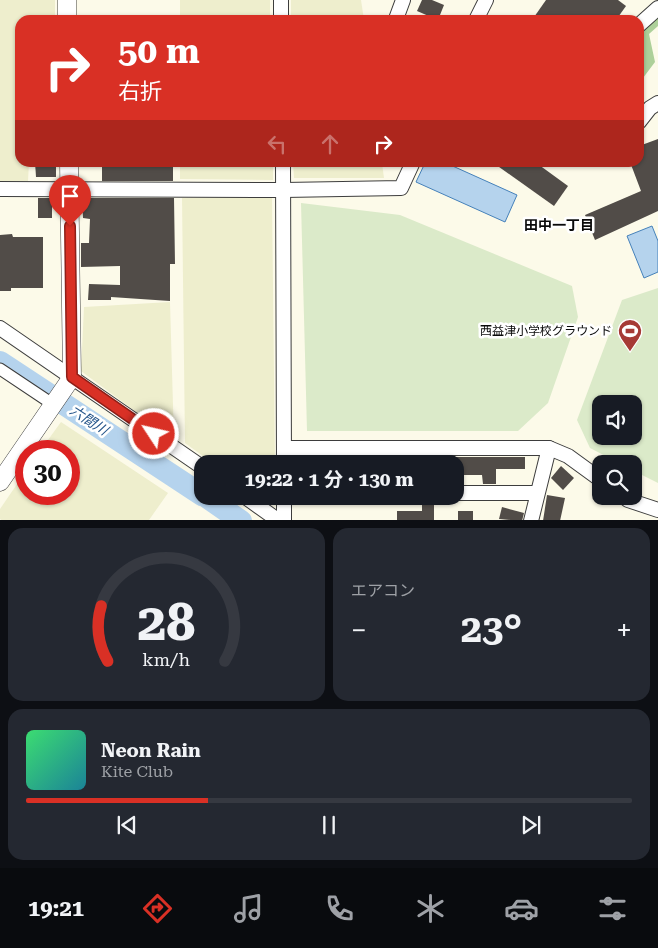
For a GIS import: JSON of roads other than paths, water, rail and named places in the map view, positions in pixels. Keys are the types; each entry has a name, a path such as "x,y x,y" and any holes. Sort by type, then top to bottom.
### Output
{"street":[{"path":"67,0 67,15"},
{"path":"281,0 281,15"},
{"path":"397,15 402,0"},
{"path":"478,15 486,0"},
{"path":"644,21 658,8"},
{"path":"644,116 650,108 658,103"},
{"path":"0,482 70,379 69,167"},
{"path":"283,167 284,455"},
{"path":"0,189 284,190 401,188 411,167"},
{"path":"0,328 70,379 194,462"},
{"path":"0,369 54,405"},
{"path":"284,448 549,448 568,456 592,473"},
{"path":"531,520 549,448"},
{"path":"464,493 537,493"},
{"path":"257,505 279,520"},
{"path":"284,505 284,520"},
{"path":"642,505 658,510"}],"water":[{"path":"423,167 455,167 517,195 505,222 416,182"},
{"path":"652,226 658,241 658,272 644,278 627,236"}],"waterway":[{"name":"六間川","path":"0,362 194,490"},
{"name":"六間川","path":"218,505 240,520"}],"place":[{"name":"西益津小学校グラウンド","path":"630,352"}],"district":[{"name":"田中一丁目","path":"559,225"}]}
